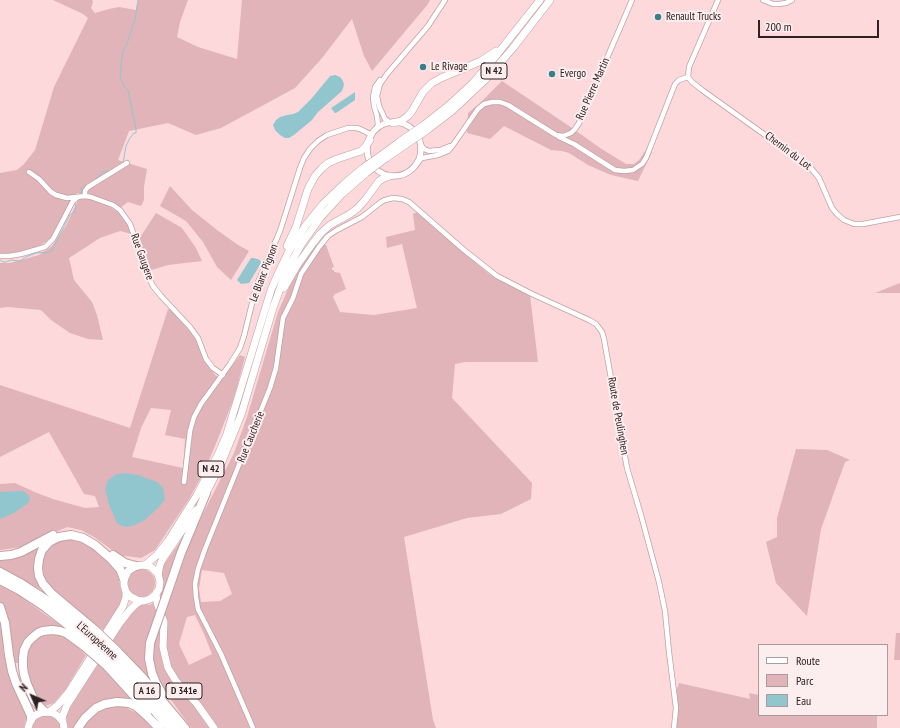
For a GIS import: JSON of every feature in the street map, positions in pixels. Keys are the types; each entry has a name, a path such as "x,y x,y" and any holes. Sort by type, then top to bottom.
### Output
{"highway":[{"path":"187,728 161,693 156,683 149,659 150,643 183,547 206,493"},
{"path":"0,556 21,552 56,534 67,531 84,534 90,537 123,562 136,566"},
{"path":"124,579 121,571 111,559 92,543 80,537 68,535 56,538 49,542 41,553 38,562 39,576 43,584 90,638 112,658 143,678 187,728"},
{"name":"L'Européenne","path":"0,572 50,602 73,619 90,638 145,689 178,728"},
{"name":"L'Européenne","path":"0,580 19,590 90,638"},
{"path":"0,607 5,623 12,671 31,716 30,724"},
{"path":"47,712 34,700 22,668 22,658 28,642 38,633 52,630 60,631 72,636 90,638"},
{"path":"112,658 142,705 160,728"},
{"name":"L'Européenne","path":"112,658 169,728"},
{"path":"78,728 88,714 96,708 108,703 117,702 129,703 136,706 160,728"}],"main road":[{"name":"N 42","path":"425,128 469,87 488,66 540,0"},
{"name":"N 42","path":"145,565 155,557 167,543 197,495 212,467 222,446 276,297 293,259 309,234 328,208 365,170 452,111 486,79 513,48 550,0"},
{"path":"393,123 401,121 408,116 423,92 432,83 486,59 514,34"},
{"path":"254,359 261,313 270,283 296,227 312,180 318,172 328,164 337,159 361,151 372,135"},
{"path":"254,359 286,285 294,270 313,243 330,225 350,214 362,204 379,181 390,176"},
{"name":"N 42","path":"158,574 162,560 185,528 221,464 245,402 254,359"},
{"path":"30,724 38,714 47,712 58,705 64,698 113,623 125,603 126,592 124,579 128,571 140,565 151,567 158,574 160,584 156,593 152,598 136,604 119,624 67,704 63,712 62,720 64,728"},
{"path":"126,592 132,598 153,604 160,610"},
{"name":"D 341e","path":"156,593 164,622 163,644 170,672 176,681 197,704 214,728"},
{"path":"47,712 56,715 62,720"}],"street":[{"path":"445,0 423,32 387,74 378,82 374,94 374,106 378,125 368,146 368,153 372,164 380,172 390,176 398,176 406,173 422,158 444,153 451,148 478,109 484,104 492,102 500,102 508,105 608,166 617,170 628,171 637,167 647,156 675,84 679,80 688,77 689,67 718,0"},
{"name":"Rue Pierre Martin","path":"556,135 567,135 571,133 579,123 632,0"},
{"path":"763,0 773,4 786,4 792,0"},
{"path":"387,74 379,87 377,100 384,117 387,120 393,123 402,124 411,129 418,137 423,149 426,150 436,151 447,148 456,141"},
{"name":"Chemin du Lot","path":"688,77 698,87 810,167 819,178 832,208 844,220 851,223 861,224 900,217"},
{"path":"372,135 382,126 393,123"},
{"name":"Le Blanc Pignon","path":"184,482 190,431 194,417 201,404 236,355 242,342 256,287 277,239 300,168 307,153 314,144 323,137 344,129 360,129 372,135"},
{"path":"575,129 573,138 575,145"},
{"path":"418,162 421,154 421,145"},
{"path":"85,196 85,191 88,187 127,163"},
{"name":"Rue Gaugere","path":"29,172 39,179 51,192 67,198 85,196 91,197 113,205 120,210 130,224 153,286 190,326 198,338 206,359 222,375"},
{"path":"0,256 21,254 45,247 53,239 73,201 78,197"},
{"name":"Rue Caucherie","path":"253,728 219,651 198,609 195,584 198,569 268,393 275,371 283,318 293,298 298,280 306,265 321,243 328,236 362,217 381,202 393,198 402,199 411,204"},
{"name":"Route de Peulinghen","path":"411,204 464,250 497,276 587,319 596,324 602,332 627,468 642,515 664,608 676,708 674,728"}],"green space":[{"path":"53,0 92,0 93,2 91,8 95,13 119,7 136,10 138,0 188,0 180,22 177,37 198,47 237,59 242,0 430,0 372,71 364,56 352,19 322,58 295,88 221,128 196,135 168,123 129,131 118,160 147,169 144,187 144,200 141,206 128,202 120,208 95,196 77,193 52,237 47,241 39,246 25,251 0,253 0,173 17,170 35,150 54,87 88,18 83,14"},
{"path":"502,81 626,164 634,164 639,160 645,151 652,152 638,181 611,175 588,165 569,153 551,150 504,126 490,139 467,133 468,113"},
{"path":"170,186 192,210 217,230 249,251 231,280 217,267 203,242 186,221 160,206"},
{"path":"79,198 90,199 108,206 119,213 125,218 132,234 120,231 100,238 69,258 74,280 92,302 103,340 88,339 70,333 51,320 41,310 8,307 0,308 0,263 10,263 39,255 52,246 66,226"},
{"path":"417,212 489,274 530,295 538,362 465,362 455,364 452,398 532,483 531,499 501,514 467,518 404,537 433,720 436,728 191,728 162,687 153,683 112,640 127,618 142,603 150,605 160,596 163,586 161,573 162,567 185,535 191,537 234,453 247,417 278,312 293,278 315,245 326,245 334,267 332,270 340,273 346,289 335,294 333,297 340,312 374,315 417,308 402,244 387,248 386,237 415,230 413,214","holes":["202,570 224,573 232,594 220,601 201,602 199,589","195,615 212,654 189,665 179,644 187,617"]},
{"path":"156,213 182,228 196,248 202,261 168,265 148,271 139,239"},
{"path":"900,283 900,293 875,293"},
{"path":"168,309 174,312 198,342 204,360 216,376 225,375 240,355 245,357 234,398 203,474 189,499 155,550 141,558 119,555 94,537 81,530 67,527 22,547 0,550 0,484 15,483 53,499 85,508 99,507 95,496 84,494 49,432 0,457 0,385 130,428","holes":["151,408 171,410 165,435 185,439 183,468 132,457 141,428"]},
{"path":"796,449 827,450 850,460 845,462 821,529 807,616 776,583 766,542 777,537 777,518"},
{"path":"71,539 83,543 98,552 117,571 123,596 122,602 103,630 59,597 48,585 42,590 0,568 0,558 39,546 48,549 59,541"},
{"path":"141,569 151,573 155,583 151,593 141,597 131,593 127,583 131,573"},
{"path":"0,586 18,595 67,630 68,638 86,655 65,690 54,703 45,706 39,702 28,681 25,663 15,663 13,649 3,650 11,681 27,714 24,728 0,728"},
{"path":"896,633 900,633 900,660 894,660"},
{"path":"98,664 110,674 133,699 125,707 139,714 152,728 68,728 66,717 72,704"},
{"path":"679,683 750,699 749,693 758,695 758,716 878,716 877,728 672,728 674,711 673,702"},
{"path":"50,715 56,718 60,723 61,728 32,728 37,718"}],"water":[{"path":"335,75 340,77 343,81 344,85 342,91 318,112 312,120 289,138 285,138 275,130 273,125 276,120 280,117 298,112 330,76"},
{"path":"355,92 355,100 335,113 331,108"},
{"path":"251,258 260,260 261,263 249,283 241,284 237,280"},
{"path":"125,473 138,475 157,482 163,488 165,499 145,520 127,527 117,523 109,505 105,489 108,480 117,474"},
{"path":"23,491 30,498 28,503 14,513 0,519 0,492"}],"waterway":[{"path":"123,163 126,146 130,138 134,133 136,133 136,129 128,90 124,86 120,77 121,65 123,51 135,19 138,0"},
{"path":"94,181 102,172 110,171"},
{"path":"80,194 82,193 82,187 86,186"},
{"path":"0,260 3,262 11,260 20,261 36,253 51,252 70,215 75,211 75,203"}],"place":[{"name":"Renault Trucks","path":"658,17"},
{"name":"Le Rivage","path":"423,67"},
{"name":"Evergo","path":"552,74"}]}
